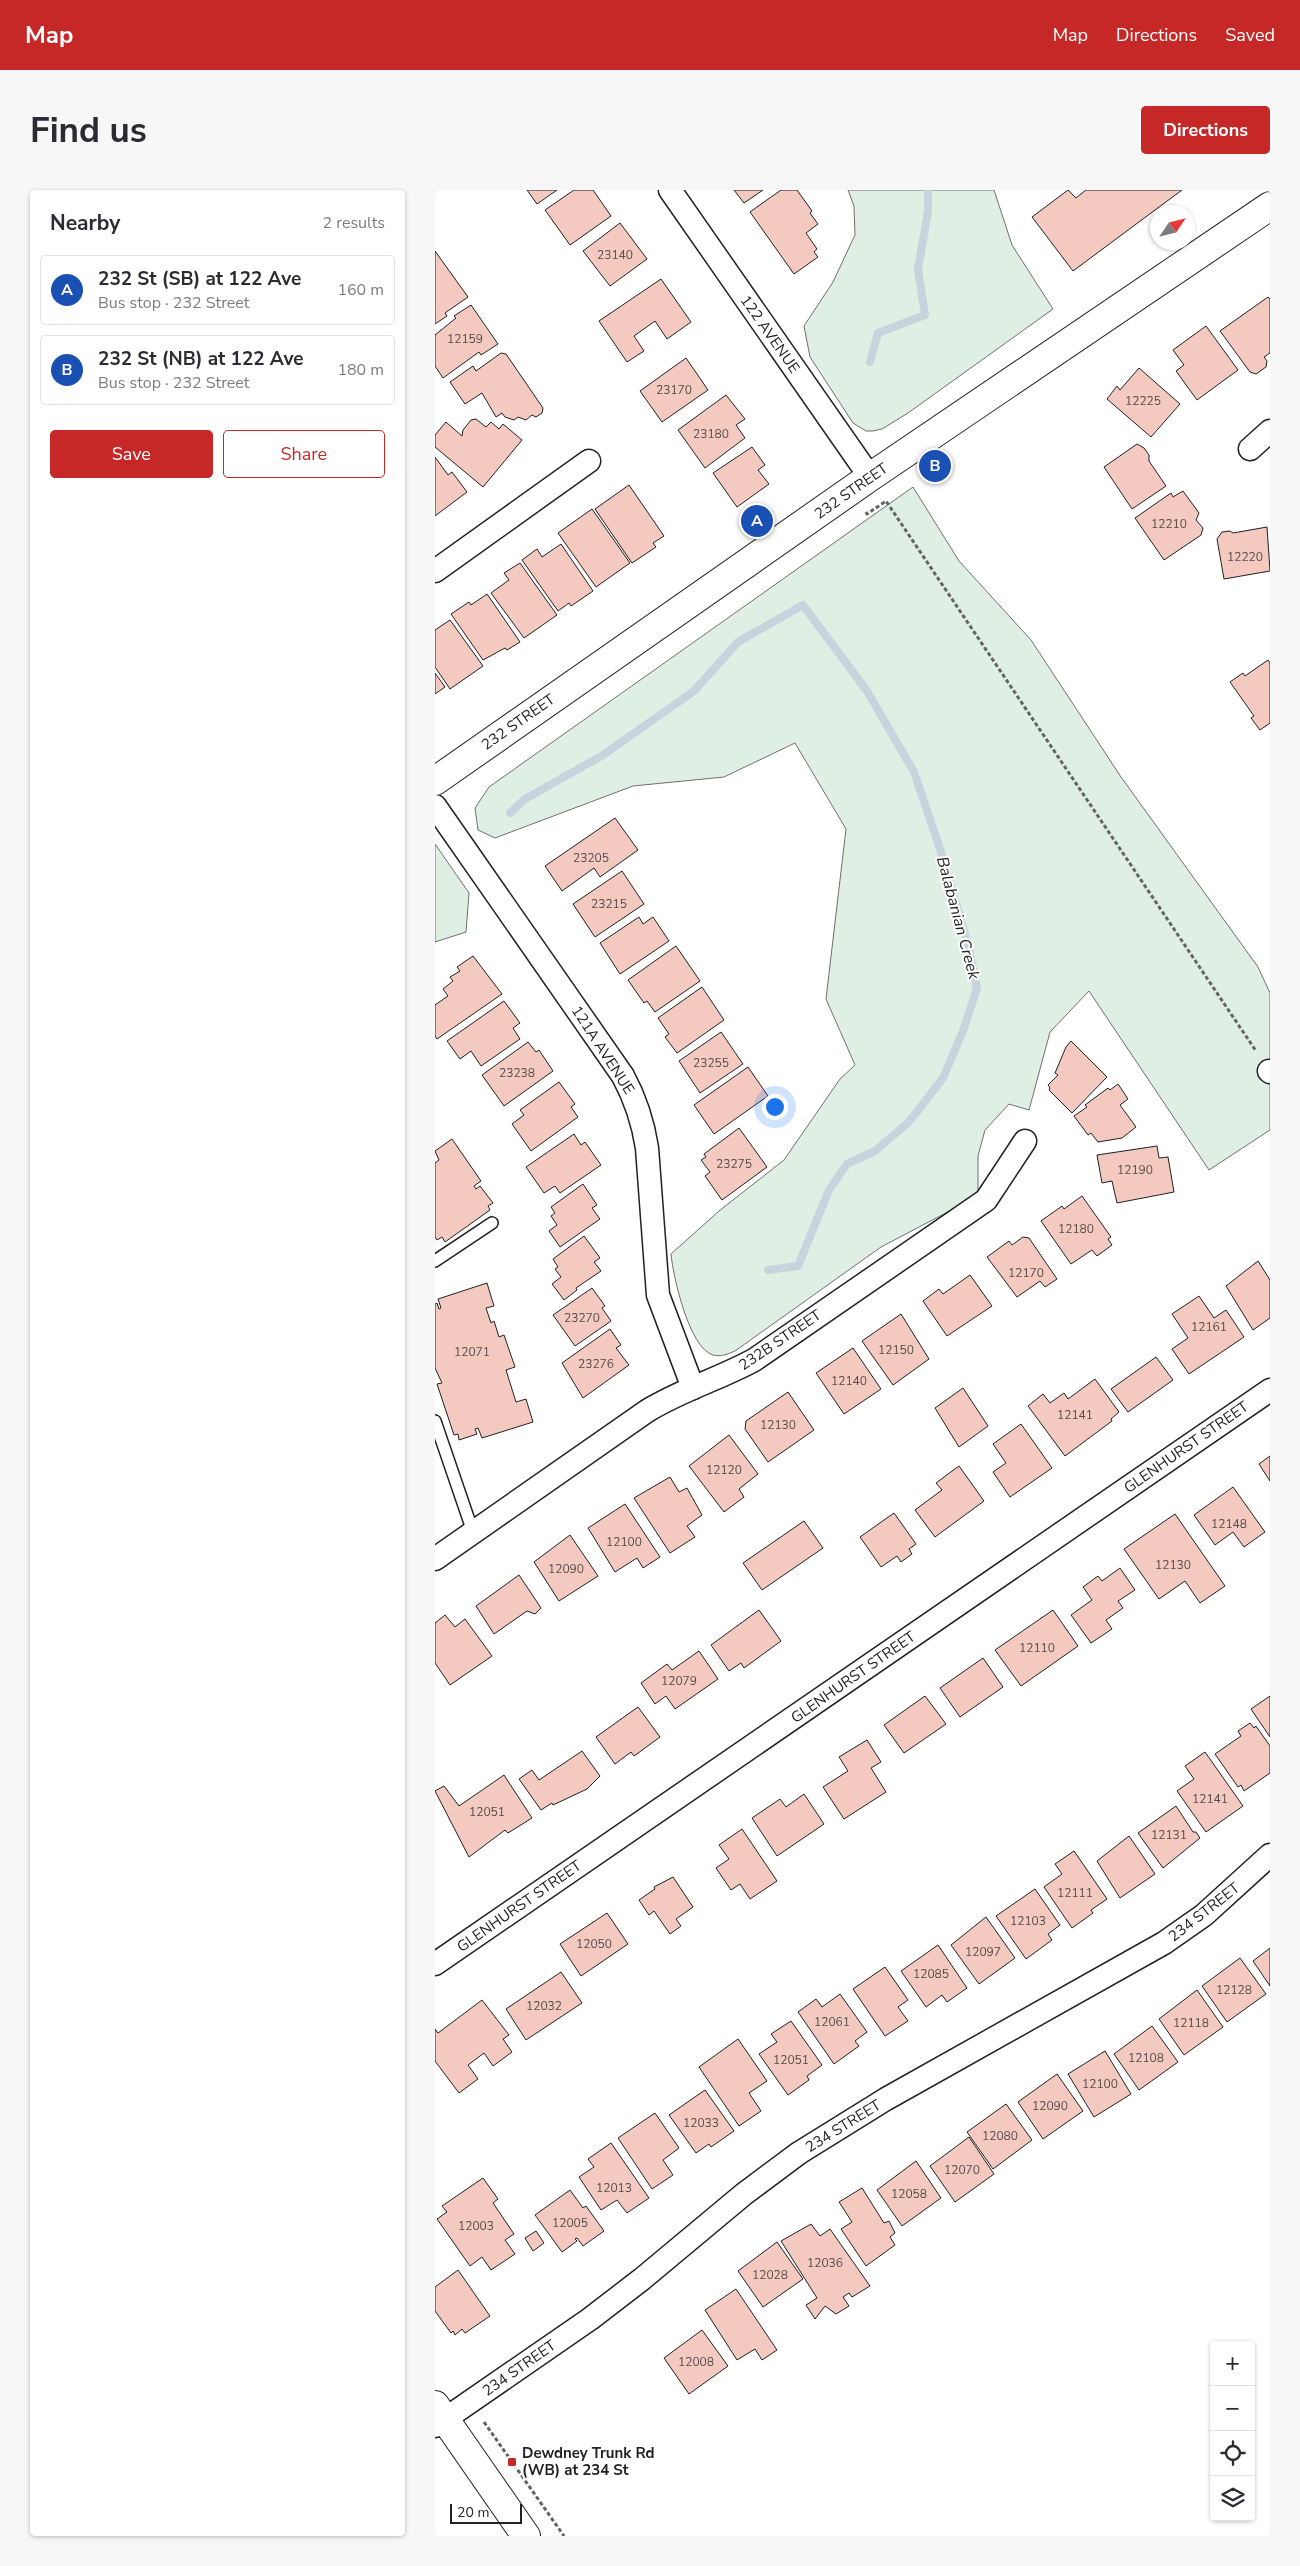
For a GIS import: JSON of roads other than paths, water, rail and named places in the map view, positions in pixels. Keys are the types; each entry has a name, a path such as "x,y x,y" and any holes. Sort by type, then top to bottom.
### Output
{"main road":[{"name":"232 STREET","path":"435,781 870,477 1270,206"},
{"path":"438,2417 526,2536"}],"street":[{"name":"122 AVENUE","path":"670,190 870,477"},
{"path":"1249,449 1270,431"},
{"path":"435,571 589,461"},
{"name":"121A AVENUE","path":"435,806 623,1076 635,1099 644,1126 647,1148 658,1295 693,1388"},
{"name":"232B STREET","path":"435,1559 647,1410 666,1399 754,1360 986,1200 1025,1141"},
{"name":"GLENHURST STREET","path":"435,1964 1270,1390"},
{"name":"234 STREET","path":"438,2417 616,2299 737,2199 799,2153 886,2100 1178,1935 1204,1916 1270,1855"}],"lane":[{"path":"435,1261 492,1223"},
{"path":"435,1421 473,1532"}],"waterway":[{"name":"Balabanian Creek","path":"870,362 878,333 925,315 918,269 928,211 928,190"},
{"name":"Balabanian Creek","path":"510,813 525,799 603,755 694,691 738,642 803,605 867,691 914,772 942,855 968,944 977,988 963,1031 943,1078 909,1122 875,1151 847,1164 829,1190 798,1266 768,1270"}],"place":[{"name":"232 St (NB) at 122 Ave","path":"935,466"},
{"name":"232 St (SB) at 122 Ave","path":"757,521"},
{"name":"Dewdney Trunk Rd (WB) at 234 St","path":"512,2462"}]}
